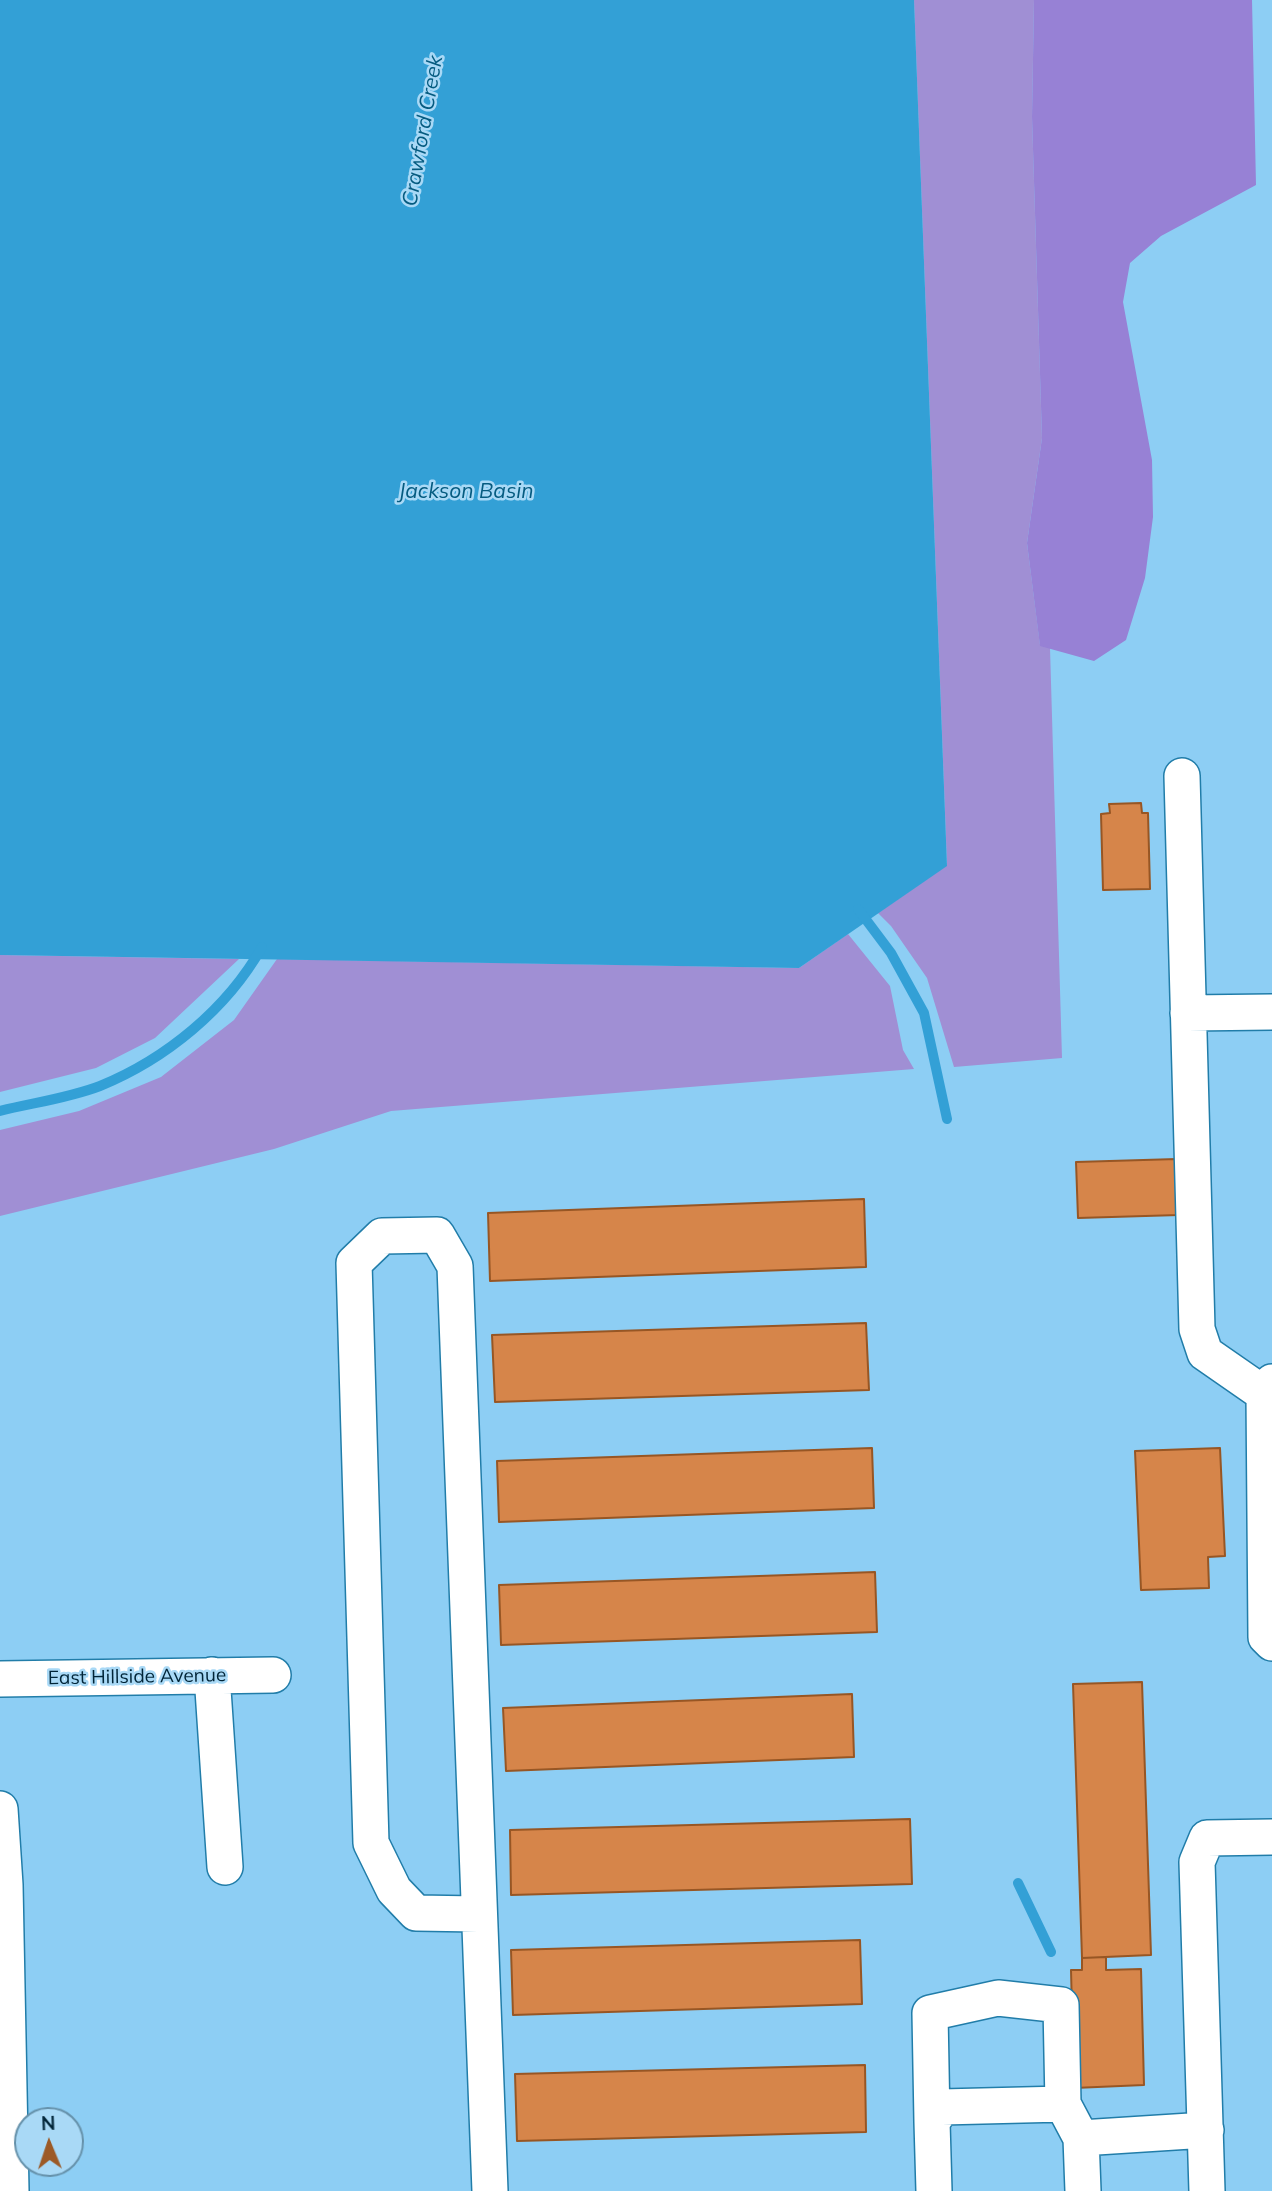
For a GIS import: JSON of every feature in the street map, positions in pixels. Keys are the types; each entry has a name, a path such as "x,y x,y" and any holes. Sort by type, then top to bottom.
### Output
{"street":[{"path":"1182,776 1197,1329 1205,1353 1268,1388 1266,1637 1272,1643"},
{"path":"1188,1013 1272,1012"},
{"path":"478,1914 416,1913 394,1890 372,1843 354,1263 382,1236 438,1235 455,1266 490,2191"},
{"path":"212,1675 225,1867"},
{"name":"East Hillside Avenue","path":"0,1679 273,1675"},
{"path":"0,1809 5,1885 12,2191"},
{"path":"1208,2191 1197,1862 1207,1838 1272,1837"},
{"path":"934,2191 930,2013 998,1998 1061,2004 1063,2104 1081,2138 1083,2191"},
{"path":"932,2122 942,2107 1063,2104"},
{"path":"1081,2138 1206,2130"}],"shaded area":[{"path":"914,0 1034,0 1032,117 1042,438 1027,543 1040,645 1050,648 1062,1058 954,1067 927,978 891,926 878,913 947,865"},
{"path":"1034,0 1252,0 1256,185 1161,236 1130,263 1123,302 1152,460 1153,517 1145,578 1126,640 1094,661 1040,646 1027,543 1042,438 1032,117"},
{"path":"848,934 890,986 903,1050 914,1069 391,1111 274,1149 0,1216 0,1130 79,1111 161,1077 234,1020 277,959 799,968"},
{"path":"0,955 239,959 155,1038 96,1068 0,1092"}],"water":[{"name":"Jackson Basin","path":"0,0 914,0 947,866 799,968 0,955"}],"building":[{"path":"1141,803 1142,813 1148,813 1150,889 1103,890 1101,814 1110,813 1109,804"},
{"path":"1177,1159 1179,1215 1078,1218 1076,1162"},
{"path":"864,1199 866,1267 490,1281 488,1213"},
{"path":"866,1323 869,1390 495,1402 492,1335"},
{"path":"872,1448 874,1508 499,1522 497,1461"},
{"path":"1220,1448 1225,1556 1208,1557 1209,1588 1141,1590 1135,1451"},
{"path":"875,1572 877,1632 501,1645 499,1585"},
{"path":"1142,1682 1151,1955 1082,1958 1073,1684"},
{"path":"852,1694 854,1757 506,1771 503,1708"},
{"path":"910,1819 912,1884 511,1895 510,1830"},
{"path":"860,1940 862,2004 513,2015 511,1950"},
{"path":"1106,1957 1106,1970 1141,1969 1144,2085 1074,2088 1071,1970 1082,1970 1082,1958"},
{"path":"865,2065 866,2132 517,2141 515,2074"}],"waterway":[{"path":"858,909 891,953 924,1013 947,1119"},
{"path":"0,1111 88,1090 148,1062 193,1030 213,1011 248,970 262,947"},
{"path":"1018,1883 1051,1952"}],"water label":[{"name":"Crawford Creek","path":"423,131"}]}
